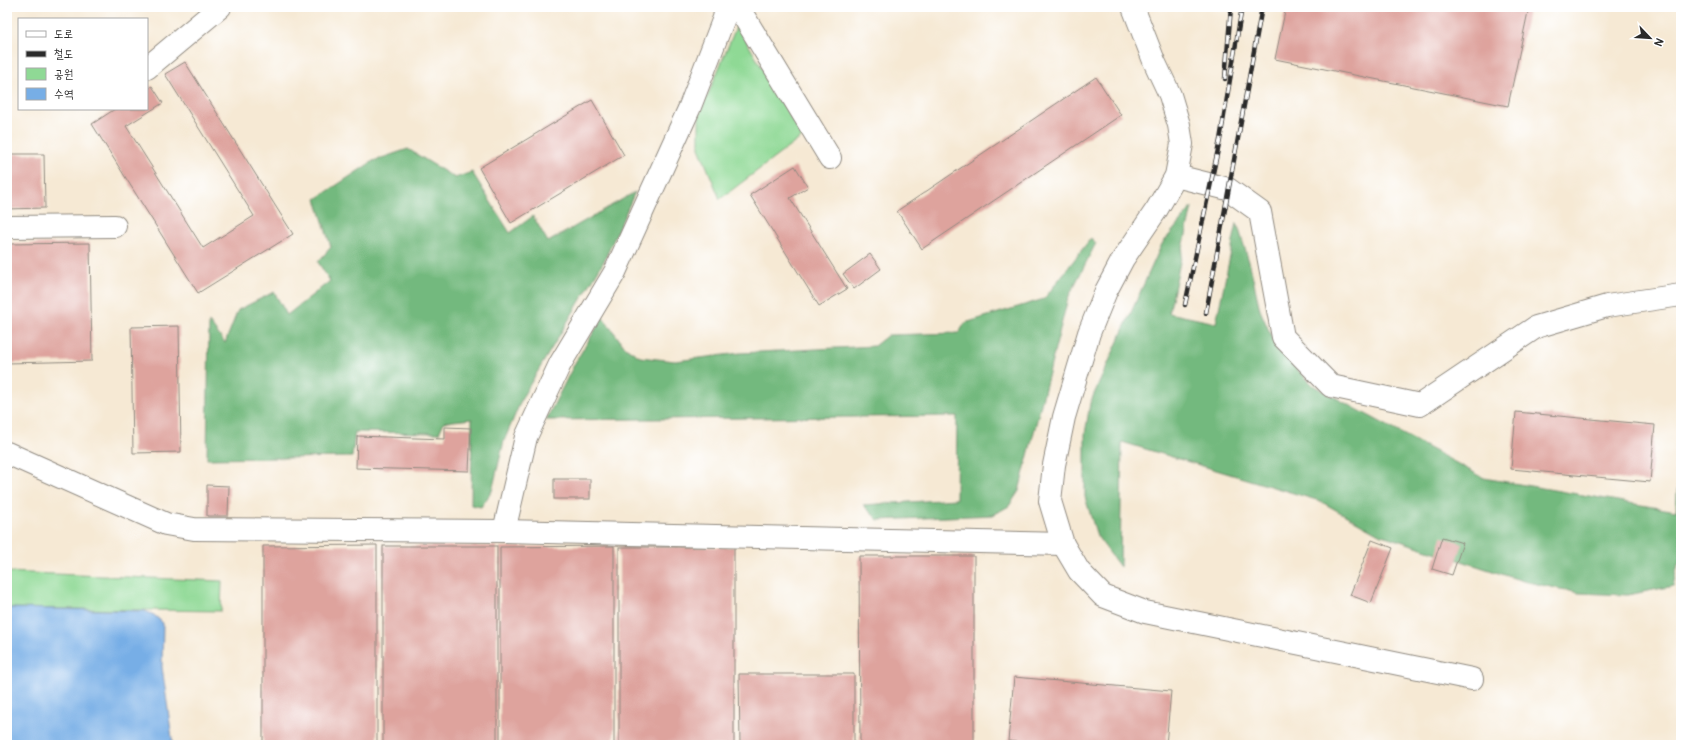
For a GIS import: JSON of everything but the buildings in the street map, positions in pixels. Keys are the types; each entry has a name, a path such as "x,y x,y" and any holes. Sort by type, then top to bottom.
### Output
{"street":[{"path":"148,67 220,7"},
{"path":"504,532 526,437 560,364 615,272 689,109 724,18 726,7"},
{"path":"738,7 830,158"},
{"path":"1132,7 1154,61 1170,95 1179,125 1182,144 1176,176 1157,209 1123,259 1106,291 1089,333 1064,417 1054,465 1050,501 1063,544 1079,571 1103,596 1145,612 1472,679"},
{"path":"1176,176 1228,190 1260,212 1282,337 1331,386 1420,405 1536,327 1607,306 1681,295"},
{"path":"7,227 115,226"},
{"path":"7,453 166,524 194,529 504,532 1063,544"}],"green space":[{"path":"737,25 802,137 720,199 699,148 699,116"},
{"path":"408,149 455,178 472,172 510,233 533,216 548,242 635,192 604,261 523,396 504,441 492,491 481,507 471,505 472,419 444,422 439,433 355,432 352,457 207,459 209,322 225,343 238,310 274,292 287,315 330,281 318,262 331,247 316,199 373,161"},
{"path":"1192,207 1169,313 1216,323 1237,223 1250,265 1260,310 1277,349 1314,386 1484,478 1676,511 1678,476 1681,476 1681,563 1678,564 1673,586 1628,595 1579,593 1523,581 1379,534 1320,501 1122,442 1120,567 1097,536 1085,497 1085,434 1090,403 1162,244"},
{"path":"1091,238 1096,243 1068,298 1019,491 1009,506 993,515 878,520 863,505 956,499 957,416 546,420 576,361 603,317 624,346 640,357 675,361 740,353 874,346 888,335 959,333 965,323 1044,299"},
{"path":"7,572 222,581 221,611 7,608"}],"water":[{"path":"7,608 145,611 154,615 163,623 162,667 173,745 7,745"}],"railway":[{"path":"1225,79 1231,7"},
{"path":"1185,305 1220,140 1242,7"},
{"path":"1206,313 1262,7"}]}
